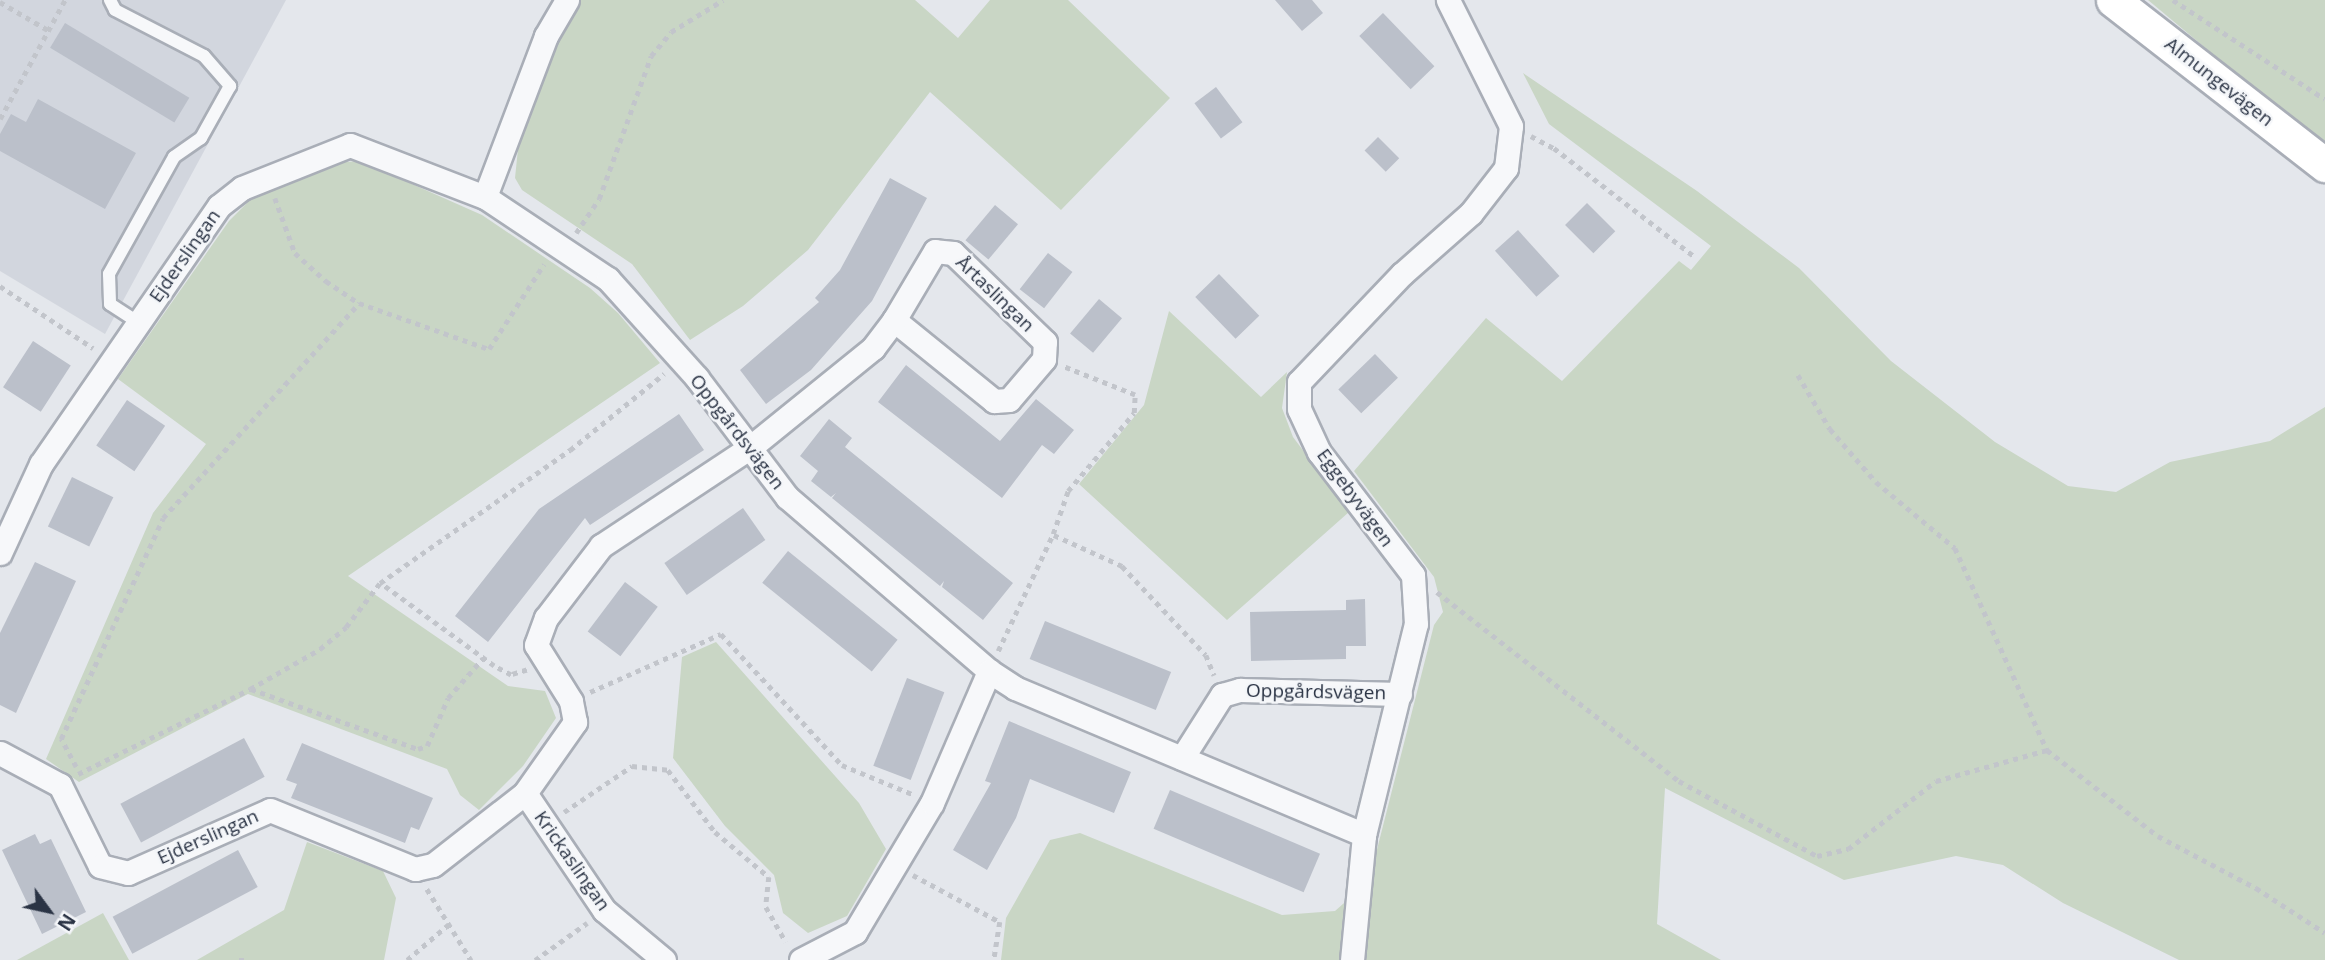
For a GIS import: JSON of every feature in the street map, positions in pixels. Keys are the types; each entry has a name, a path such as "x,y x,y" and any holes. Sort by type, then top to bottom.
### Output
{"street":[{"path":"485,197 546,36 567,0"},
{"path":"1448,0 1511,126"},
{"name":"Almungevägen","path":"2113,0 2325,165"},
{"name":"Eggebyvägen","path":"1413,575 1319,452 1298,409 1299,382 1402,274 1471,214 1506,168 1511,126"},
{"name":"Ejderslingan","path":"0,553 41,464 219,206 242,188 350,145 485,197"},
{"name":"Oppgårdsvägen","path":"485,197 608,279 681,360 752,446 787,497 813,523 987,660 1016,688 1364,835"},
{"name":"Årtaslingan","path":"752,446 873,348 894,320 935,251 953,253 1045,342 1044,359"},
{"path":"894,320 994,401 1009,400 1044,359"},
{"path":"542,660 536,645 546,618 601,546 752,446"},
{"path":"1352,960 1364,835 1416,624 1413,575"},
{"name":"Krickaslingan","path":"542,660 571,701 575,722 525,793 604,910 664,960"},
{"path":"797,956 855,932 932,803 987,660"},
{"name":"Oppgårdsvägen","path":"1182,758 1222,695 1240,690 1400,694"},
{"path":"0,753 39,770 70,779"},
{"name":"Ejderslingan","path":"70,779 100,866 128,873 270,810 415,869"},
{"path":"415,869 433,865 525,793"}],"lane":[{"path":"110,0 115,10 204,56 230,86 201,138 174,157 109,274 110,304 138,323"}],"path":[{"path":"0,119 65,0"},
{"path":"2173,0 2325,99"},
{"path":"0,2 48,30"},
{"path":"1511,126 1554,148 1695,257"},
{"path":"0,286 112,361"},
{"path":"359,303 163,518 61,739 70,779 250,689 320,649 346,627 380,583 570,450 681,360"},
{"path":"987,660 995,658 1053,534 1068,491 1134,413 1135,395 1044,359"},
{"path":"1798,374 1830,429 1876,482 1955,548 2047,750 2158,836 2256,888 2325,933"},
{"path":"1053,534 1122,565 1206,655 1216,680 1224,678"},
{"path":"1413,575 1679,781 1817,856 1848,849 1936,781 2047,750"},
{"path":"380,583 483,658 511,675 542,660"},
{"path":"588,704 584,695 721,634 842,765 932,803"},
{"path":"250,689 418,749 427,746 448,698 483,658"},
{"path":"546,824 632,766 668,770 715,832 769,877 766,906 797,956"},
{"path":"894,865 1000,922 994,960"},
{"path":"415,869 471,960"},
{"path":"535,960 604,910"},
{"path":"407,960 449,924"},
{"path":"239,960 247,960"}],"shaded area":[{"path":"0,0 286,0 105,334 0,271"}],"green space":[{"path":"579,0 915,0 958,38 990,0 1068,0 1170,98 1061,210 930,92 808,250 743,306 690,340 632,264 522,190 515,178 518,149 566,20"},
{"path":"2148,0 2325,0 2325,148"},
{"path":"1523,73 1697,191 1799,268 1891,361 1995,442 2068,486 2116,492 2170,462 2270,441 2325,407 2325,960 2179,960 2063,903 2003,865 1956,856 1844,880 1665,788 1657,924 1721,960 1001,960 1006,918 1050,840 1080,833 1282,915 1335,911 1369,881 1434,625 1443,612 1434,577 1354,471 1486,318 1562,381 1679,261 1691,270 1711,246 1549,124"},
{"path":"360,161 482,215 590,288 618,313 660,363 348,576 508,686 545,691 556,718 523,766 479,810 460,795 447,769 248,694 79,782 46,759 153,513 206,444 118,379 229,221 254,196 332,163"},
{"path":"1169,311 1261,397 1287,372 1282,408 1293,437 1349,512 1227,620 1079,484 1144,405"},
{"path":"716,642 859,803 886,849 847,916 808,933 783,913 774,875 725,826 673,758 682,657"},
{"path":"307,842 383,871 396,898 384,960 197,960 284,910"},
{"path":"103,913 129,960 17,960"}],"building":[{"path":"1275,0 1312,0 1323,13 1302,31"},
{"path":"1383,13 1434,66 1411,89 1359,36"},
{"path":"65,23 189,98 174,123 50,48"},
{"path":"1216,87 1242,122 1221,138 1194,103"},
{"path":"38,99 136,153 105,209 0,151 0,134 11,114 26,122"},
{"path":"1378,137 1399,158 1386,172 1365,150"},
{"path":"890,178 927,198 872,301 811,370 766,404 740,370 819,302 815,298 840,270"},
{"path":"1587,203 1615,231 1593,253 1565,225"},
{"path":"995,205 1018,224 988,260 965,240"},
{"path":"1518,230 1559,276 1536,297 1495,251"},
{"path":"1048,253 1072,272 1044,308 1020,289"},
{"path":"1219,274 1259,316 1236,339 1195,297"},
{"path":"1099,299 1122,318 1093,353 1070,333"},
{"path":"33,341 71,366 41,412 3,387"},
{"path":"1375,354 1398,378 1361,413 1338,389"},
{"path":"906,365 1000,441 1036,399 1074,430 1054,454 1042,445 1002,498 878,402"},
{"path":"127,400 165,426 134,471 96,446"},
{"path":"679,414 704,450 590,525 585,518 488,642 455,616 539,509"},
{"path":"829,419 852,438 845,447 1013,583 983,620 942,587 944,581 940,586 832,498 836,493 831,497 811,481 818,471 800,456"},
{"path":"72,477 113,497 89,547 48,526"},
{"path":"743,508 765,540 687,595 664,563"},
{"path":"788,551 898,640 872,672 762,583"},
{"path":"35,562 76,581 16,713 0,705 0,633"},
{"path":"625,582 658,607 620,656 588,632"},
{"path":"1365,599 1366,646 1346,646 1346,659 1251,661 1250,612 1346,610 1346,600"},
{"path":"1045,621 1171,672 1156,710 1030,659"},
{"path":"907,678 944,692 911,780 873,766"},
{"path":"1009,721 1131,772 1114,813 1030,779 1016,818 987,870 953,850 991,783 985,781"},
{"path":"244,738 265,777 141,843 120,804"},
{"path":"302,743 433,798 419,830 411,827 405,843 291,798 297,784 286,780"},
{"path":"1170,790 1320,854 1304,892 1154,829"},
{"path":"35,834 40,844 51,839 86,912 42,934 2,850"},
{"path":"238,850 258,887 132,954 113,917"}]}
